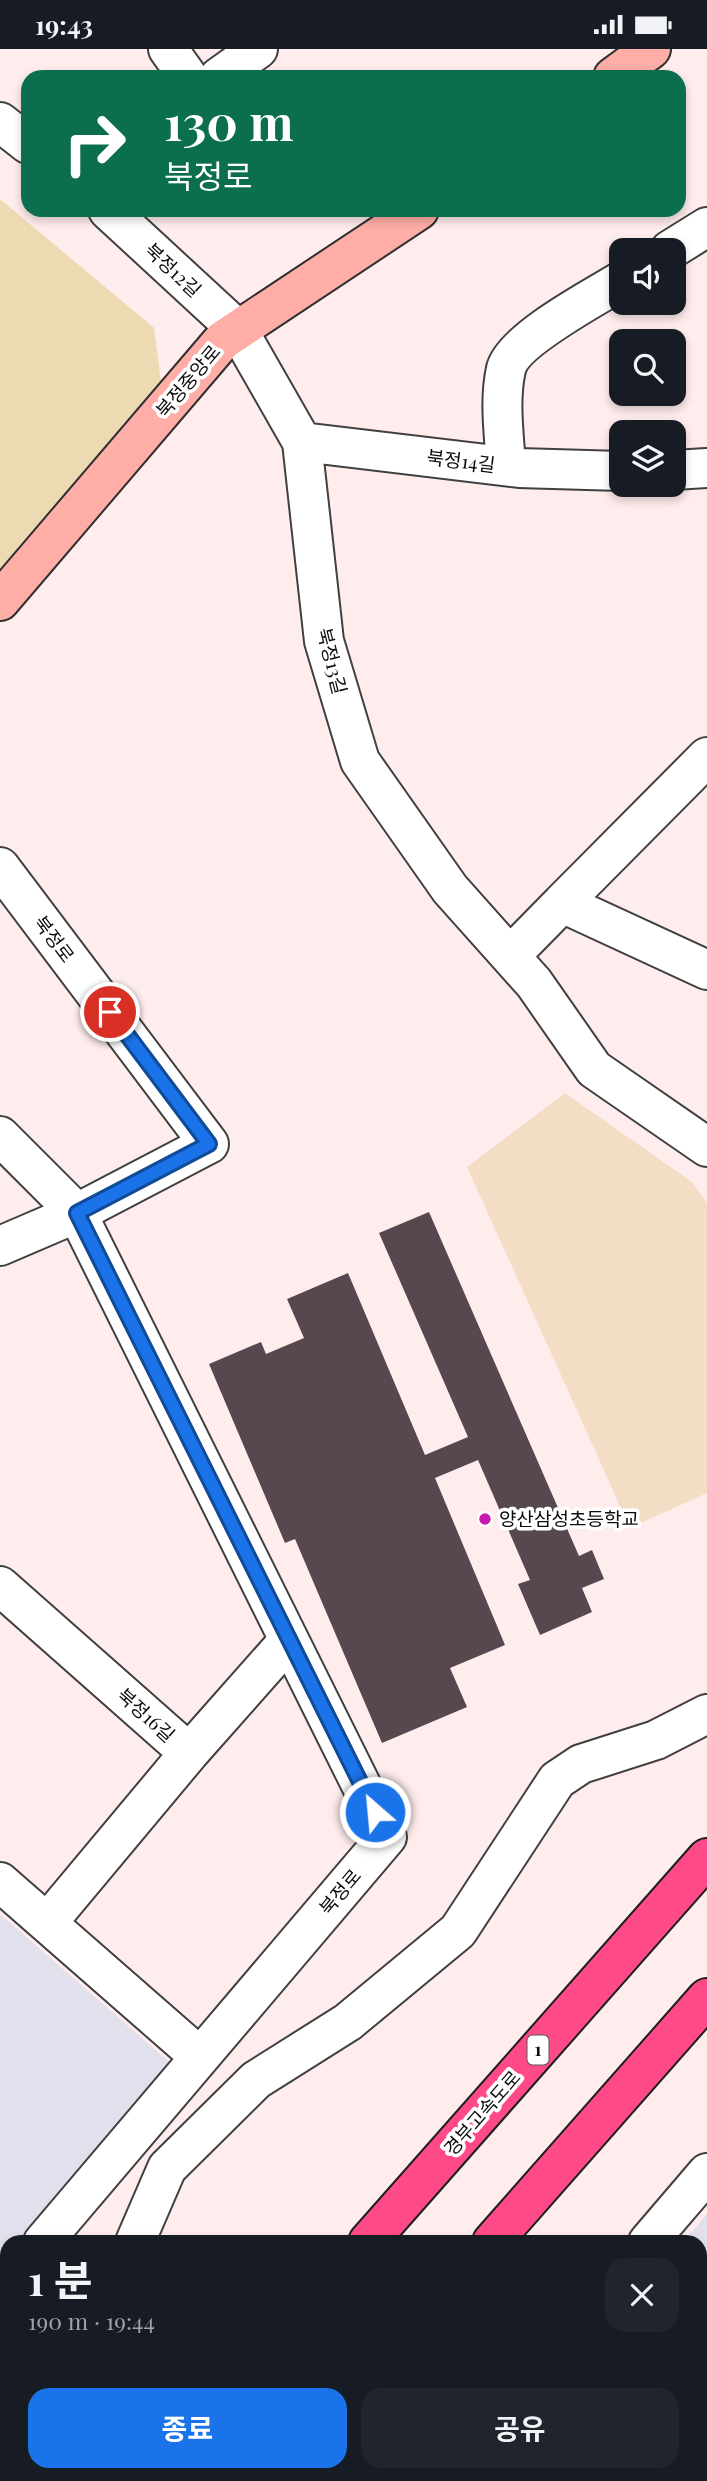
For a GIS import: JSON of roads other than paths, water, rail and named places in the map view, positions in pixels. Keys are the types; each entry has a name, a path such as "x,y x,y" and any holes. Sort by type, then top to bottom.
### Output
{"highway":[{"name":"경부고속도로","path":"374,2235 707,1858"},
{"path":"498,2235 707,1998"}],"street":[{"path":"168,49 183,70"},
{"path":"229,70 258,49"},
{"path":"622,70 651,49"},
{"path":"0,122 21,138"},
{"name":"북정12길","path":"116,217 238,330"},
{"name":"북정중앙로","path":"0,601 223,340 408,217"},
{"path":"686,240 707,227"},
{"path":"506,466 503,396 507,365 530,338 609,289"},
{"name":"북정13길","path":"238,330 302,442 324,641 360,761 450,889 534,983 594,1069 707,1147"},
{"name":"북정14길","path":"302,442 506,466 609,470"},
{"path":"686,469 707,468"},
{"path":"510,956 707,757"},
{"name":"북정로","path":"3,880 209,1144 77,1213 387,1837 49,2235"},
{"path":"562,903 707,970"},
{"path":"0,1136 77,1213 0,1246"},
{"name":"북정16길","path":"0,1586 189,1753 47,1923"},
{"path":"189,1753 289,1640"},
{"path":"138,2235 167,2168 257,2080 348,2022 458,1931 557,1780 581,1764 656,1740 707,1714"},
{"path":"0,1882 200,2057"},
{"path":"654,2235 707,2173"}],"place":[{"name":"양산삼성초등학교","path":"485,1519"}]}
